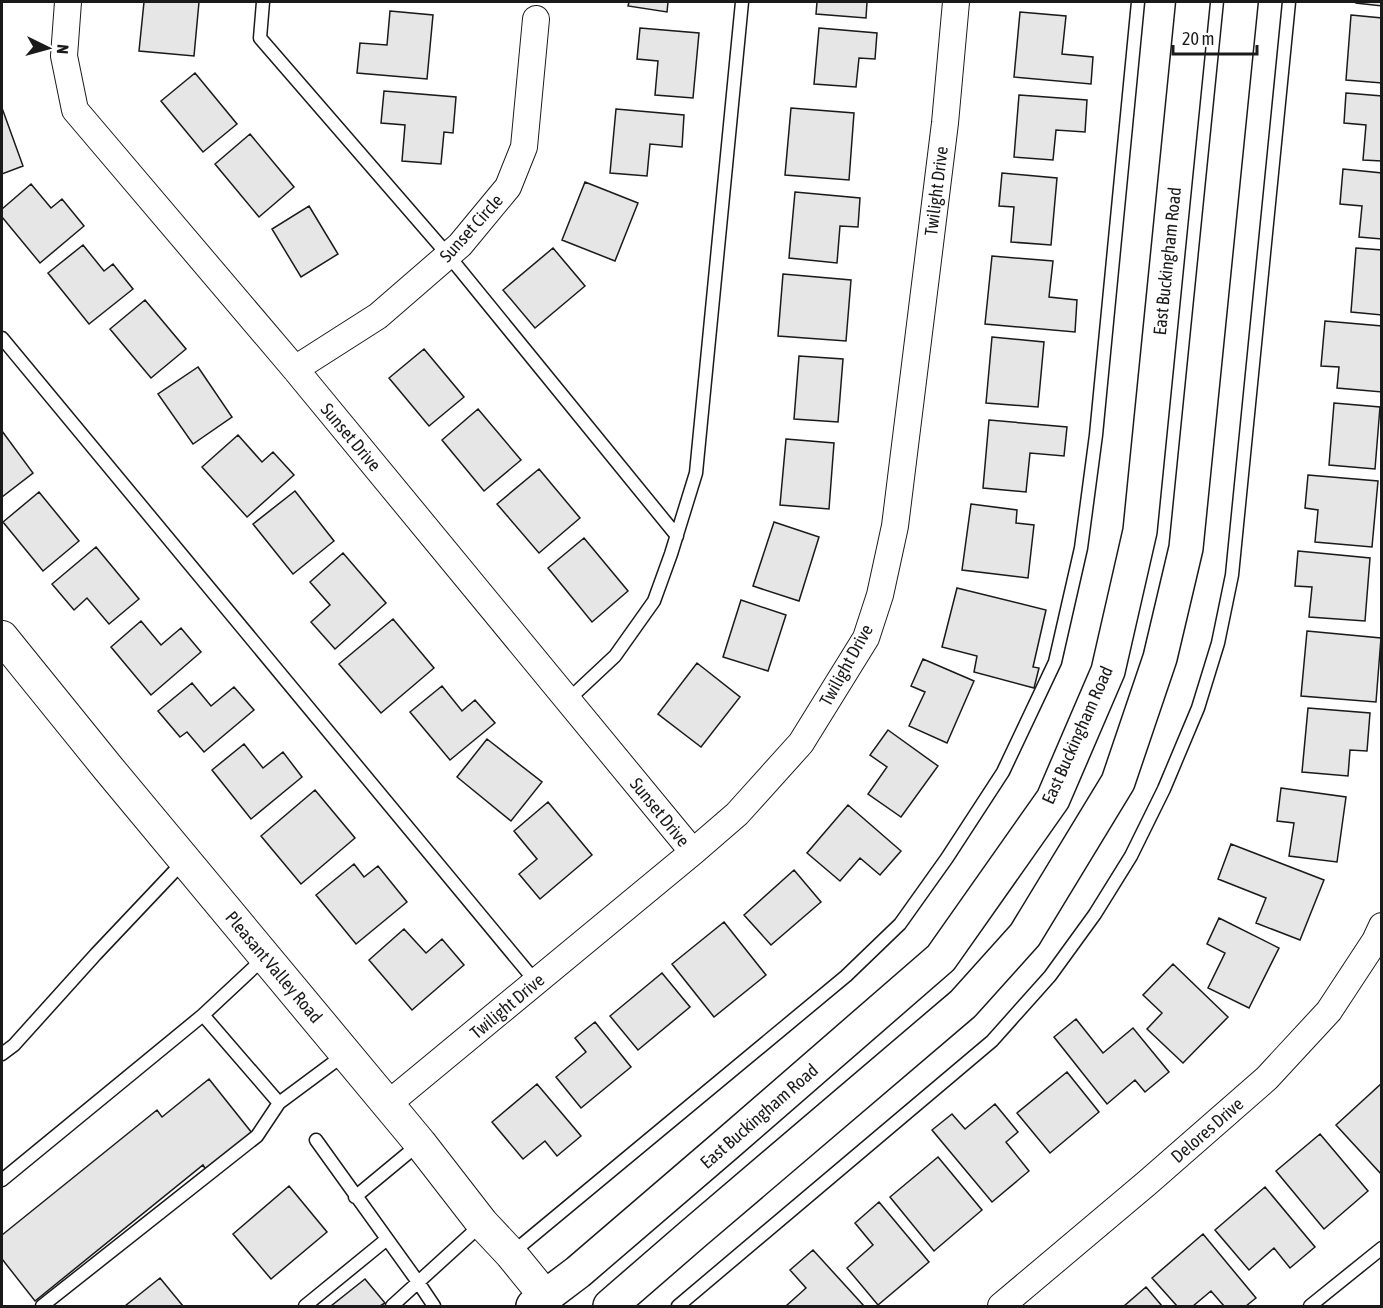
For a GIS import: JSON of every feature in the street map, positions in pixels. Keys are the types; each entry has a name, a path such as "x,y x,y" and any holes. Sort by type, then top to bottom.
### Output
{"main road":[{"name":"East Buckingham Road","path":"548,1304 727,1144 941,958 1053,799 1108,671 1140,531 1193,2"},
{"path":"610,1306 963,1004 1025,935 1118,782 1160,658 1186,548 1241,2"}],"street":[{"name":"Sunset Drive","path":"68,2 64,56 75,110 295,369 693,852"},
{"name":"Twilight Drive","path":"388,1104 737,814 801,743 866,638 880,595 895,526 944,135 956,2"},
{"name":"Sunset Circle","path":"295,369 378,316 460,245 508,187 524,147 536,19"},
{"name":"Pleasant Valley Road","path":"2,637 388,1104 483,1223 511,1254 548,1304"},
{"name":"Delores Drive","path":"1001,1306 1138,1191 1267,1078 1329,1011 1382,927"}],"lane":[{"path":"263,2 260,38 448,255 676,536"},
{"path":"568,700 615,656 654,601 696,473 742,2"},
{"path":"511,1254 846,976 900,924 947,858 1003,772 1054,662 1081,548 1095,435 1138,2"},
{"path":"678,1306 992,1041 1050,976 1095,914 1131,856 1164,789 1198,708 1218,643 1232,575 1289,2"},
{"path":"2,338 536,982"},
{"path":"2,1054 14,1045 185,860"},
{"path":"2,1180 203,1014 265,957"},
{"path":"203,1014 279,1103"},
{"path":"42,1306 257,1136 279,1103 346,1053"},
{"path":"316,1140 434,1306"},
{"path":"355,1197 420,1143"},
{"path":"393,1306 483,1223"},
{"path":"304,1306 387,1239"},
{"path":"1310,1306 1382,1248"}],"building":[{"path":"144,2 199,2 194,56 139,51"},
{"path":"629,2 668,2 667,12 628,6"},
{"path":"817,2 867,2 866,18 816,14"},
{"path":"1382,2 1382,6 1356,3"},
{"path":"390,11 433,15 427,79 357,73 360,43 387,45"},
{"path":"1020,12 1066,16 1062,54 1093,57 1091,84 1014,77"},
{"path":"1351,15 1382,18 1382,83 1346,80"},
{"path":"640,28 699,33 693,98 655,95 658,61 637,59"},
{"path":"819,28 877,33 875,59 859,58 856,87 814,84"},
{"path":"195,73 237,124 203,152 161,101"},
{"path":"384,91 456,97 453,133 444,132 441,164 402,161 405,125 381,123"},
{"path":"1346,93 1382,96 1382,161 1363,160 1366,125 1344,123"},
{"path":"1019,95 1087,100 1085,132 1056,130 1053,160 1014,157"},
{"path":"2,108 23,166 2,174"},
{"path":"791,108 854,113 849,180 785,175"},
{"path":"616,109 684,115 682,147 650,144 647,176 610,173"},
{"path":"250,134 294,187 259,217 215,164"},
{"path":"1343,169 1382,173 1382,239 1359,237 1362,206 1340,204"},
{"path":"1002,173 1057,178 1051,245 1011,242 1014,207 999,206"},
{"path":"585,182 638,203 615,261 562,240"},
{"path":"31,184 51,208 62,199 84,226 40,263 2,217 2,209"},
{"path":"795,192 860,198 858,227 840,226 837,263 789,258"},
{"path":"309,206 338,254 301,277 272,229"},
{"path":"83,245 104,271 113,264 133,289 89,324 48,273"},
{"path":"553,248 585,286 535,328 503,290"},
{"path":"1356,248 1382,250 1382,315 1351,312"},
{"path":"992,256 1053,261 1049,297 1077,300 1075,332 985,324"},
{"path":"783,274 851,280 846,341 778,336"},
{"path":"145,300 186,349 151,378 110,329"},
{"path":"1325,321 1382,326 1382,392 1337,388 1339,367 1321,366"},
{"path":"992,337 1044,342 1038,407 986,403"},
{"path":"424,349 464,397 429,426 389,378"},
{"path":"799,356 843,359 838,422 794,419"},
{"path":"198,367 232,417 193,444 158,394"},
{"path":"1334,403 1380,407 1375,469 1329,465"},
{"path":"478,409 521,460 484,491 442,440"},
{"path":"989,420 1067,427 1064,456 1030,453 1026,492 983,488"},
{"path":"2,431 33,473 2,497"},
{"path":"238,435 262,462 273,452 294,475 247,517 202,467"},
{"path":"786,439 834,443 829,509 780,505"},
{"path":"539,469 580,518 539,553 497,504"},
{"path":"1308,475 1378,481 1372,547 1315,542 1318,510 1305,508"},
{"path":"295,491 334,541 293,574 253,524"},
{"path":"39,492 79,541 43,571 3,522"},
{"path":"971,504 1017,510 1016,523 1034,525 1028,578 962,570"},
{"path":"774,522 819,537 799,601 753,586"},
{"path":"584,538 628,591 592,622 548,568"},
{"path":"96,547 139,599 109,624 87,598 74,610 52,584"},
{"path":"1298,551 1370,558 1365,621 1309,617 1312,587 1295,586"},
{"path":"343,553 386,603 335,649 311,622 330,605 310,582"},
{"path":"957,588 1046,610 1033,667 1039,668 1034,688 974,672 977,656 942,647"},
{"path":"741,600 786,615 768,671 723,657"},
{"path":"393,619 434,668 381,713 339,664"},
{"path":"141,621 161,645 181,628 201,652 151,695 111,647"},
{"path":"1307,631 1381,638 1376,702 1301,696"},
{"path":"923,659 974,681 947,743 909,726 925,692 911,686"},
{"path":"697,663 740,697 701,747 658,714"},
{"path":"192,683 211,706 234,687 254,710 204,752 187,732 180,737 158,711"},
{"path":"442,686 462,711 475,700 495,723 450,760 410,712"},
{"path":"1308,708 1370,713 1367,751 1350,750 1348,776 1302,772"},
{"path":"888,730 938,766 901,817 868,794 887,767 870,755"},
{"path":"487,739 542,782 511,821 457,777"},
{"path":"244,744 263,768 283,752 302,777 251,819 212,770"},
{"path":"1281,788 1346,797 1337,862 1289,856 1294,823 1277,821"},
{"path":"315,790 355,838 301,884 261,836"},
{"path":"548,802 592,855 540,899 519,874 537,859 514,831"},
{"path":"848,805 901,851 880,875 860,858 840,881 807,853"},
{"path":"1231,844 1324,880 1300,940 1256,923 1266,898 1218,879"},
{"path":"354,864 364,877 378,866 407,902 356,944 316,895"},
{"path":"794,870 821,902 771,945 744,915"},
{"path":"1219,918 1279,948 1249,1008 1208,988 1225,953 1207,944"},
{"path":"724,922 766,975 714,1017 672,964"},
{"path":"404,929 426,953 442,939 464,965 412,1010 369,960"},
{"path":"1173,964 1228,1017 1183,1063 1147,1029 1162,1013 1143,995"},
{"path":"662,973 690,1007 638,1050 610,1016"},
{"path":"1076,1019 1103,1053 1133,1028 1169,1072 1145,1092 1135,1080 1107,1104 1054,1037"},
{"path":"595,1022 631,1067 581,1108 556,1077 586,1052 575,1038"},
{"path":"1067,1072 1099,1112 1050,1153 1017,1113"},
{"path":"209,1079 252,1133 206,1170 203,1165 35,1301 2,1259 2,1235 157,1110 162,1117"},
{"path":"1382,1083 1382,1175 1336,1125"},
{"path":"537,1084 581,1136 557,1156 545,1141 523,1159 492,1122"},
{"path":"995,1104 1018,1132 1006,1142 1029,1171 992,1202 932,1130 952,1114 965,1129"},
{"path":"1320,1134 1368,1191 1324,1229 1276,1171"},
{"path":"938,1157 982,1210 934,1251 890,1197"},
{"path":"289,1186 327,1232 271,1279 233,1234"},
{"path":"1265,1187 1315,1247 1290,1268 1274,1248 1249,1270 1215,1230"},
{"path":"879,1202 929,1262 878,1305 847,1268 873,1245 855,1223"},
{"path":"1203,1234 1256,1298 1246,1306 1224,1306 1211,1291 1193,1306 1177,1306 1152,1278"},
{"path":"813,1250 864,1306 786,1306 806,1288 790,1270"},
{"path":"160,1278 183,1306 125,1306"},
{"path":"365,1279 385,1303 380,1306 331,1306"},
{"path":"1146,1287 1162,1306 1124,1306"}]}
